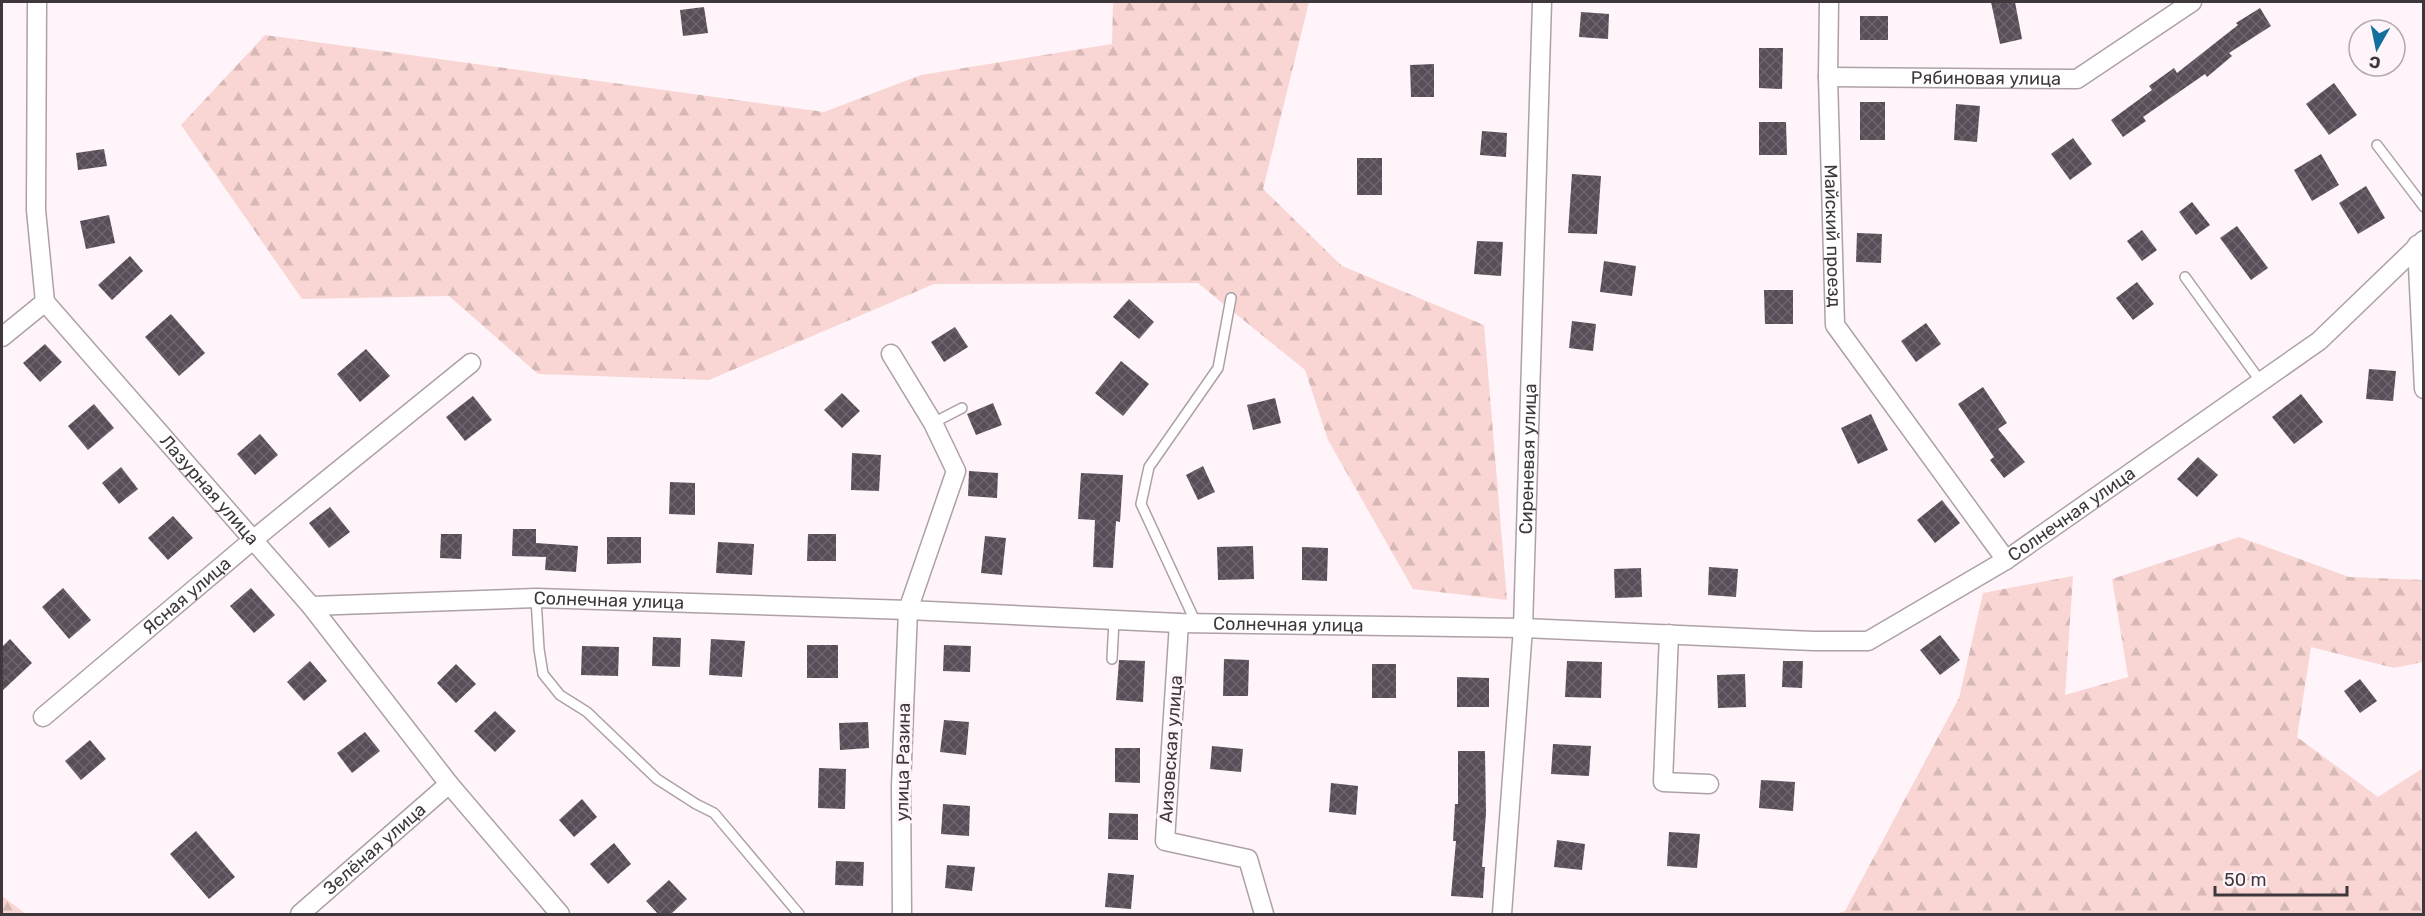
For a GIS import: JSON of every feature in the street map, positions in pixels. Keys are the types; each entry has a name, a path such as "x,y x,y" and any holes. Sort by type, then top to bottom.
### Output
{"street":[{"path":"2,337 45,302 36,210 37,2"},
{"name":"Сиреневая улица","path":"1502,915 1523,628 1542,2"},
{"name":"Майский проезд","path":"1829,2 1828,77 1835,325 2006,560"},
{"name":"Рябиновая улица","path":"1828,77 2078,79 2192,2"},
{"name":"Солнечная улица","path":"311,606 536,598 908,610 1188,623 1523,628 1814,641 1868,641 2006,560 2319,341 2420,243"},
{"name":"Солнечная улица","path":"2420,243 2424,389"},
{"name":"Лазурная улица","path":"45,302 311,606 449,784 560,915"},
{"path":"891,354 933,423 956,471 908,610"},
{"name":"Ясная улица","path":"43,717 254,539 471,363"},
{"name":"улица Разина","path":"902,915 902,786 908,610"},
{"name":"Аизовская улица","path":"1188,623 1165,841 1248,859 1264,915"},
{"path":"1669,634 1664,782 1709,784"},
{"name":"Зелёная улица","path":"300,915 449,784"}],"lane":[{"path":"2377,145 2424,207"},
{"path":"2186,277 2260,382"},
{"path":"1188,623 1141,504 1149,467 1218,368 1232,298"},
{"path":"933,423 962,408"},
{"path":"536,598 543,674 560,695 587,712 657,779 714,813 799,915"},
{"path":"1112,659 1114,620"}],"green space":[{"path":"1113,2 1309,2 1263,189 1342,266 1484,325 1507,600 1413,589 1328,440 1305,370 1198,283 934,284 709,380 538,374 449,296 302,299 181,125 265,35 824,112 921,75 1112,44"},
{"path":"2239,537 2349,577 2423,580 2423,662 2394,668 2311,647 2297,737 2378,797 2423,768 2423,914 1836,914 1845,911 1959,698 1983,593 2073,576 2065,695 2128,677 2112,579"},
{"path":"2,896 26,914 2,914"}],"building":[{"path":"1991,2 2015,2 2022,39 2000,44"},
{"path":"704,7 708,33 683,36 680,10"},
{"path":"2260,8 2271,26 2229,53 2232,56 2207,77 2205,74 2143,117 2146,121 2123,137 2111,120 2152,90 2149,86 2174,68 2177,73 2238,25 2236,23"},
{"path":"1581,12 1609,14 1608,39 1579,37"},
{"path":"1860,16 1888,16 1888,40 1860,40"},
{"path":"1759,48 1783,48 1782,89 1759,88"},
{"path":"1434,64 1434,97 1411,97 1410,65"},
{"path":"2334,83 2357,115 2329,135 2306,104"},
{"path":"1860,102 1885,102 1885,140 1860,140"},
{"path":"1956,104 1980,106 1977,142 1954,140"},
{"path":"1759,122 1786,122 1787,155 1759,155"},
{"path":"1482,131 1507,133 1506,157 1480,155"},
{"path":"2073,138 2092,164 2070,180 2051,154"},
{"path":"104,149 107,166 78,170 76,153"},
{"path":"2321,154 2339,185 2312,201 2294,170"},
{"path":"1357,158 1382,158 1382,195 1357,195"},
{"path":"1572,174 1601,176 1597,234 1568,233"},
{"path":"2366,186 2385,218 2358,234 2339,203"},
{"path":"2192,202 2210,225 2196,235 2179,212"},
{"path":"109,215 115,243 86,249 80,221"},
{"path":"2237,226 2268,268 2251,280 2220,238"},
{"path":"2142,230 2157,250 2142,261 2127,241"},
{"path":"1857,233 1882,234 1881,263 1856,262"},
{"path":"1477,241 1503,242 1501,276 1474,274"},
{"path":"130,256 143,271 112,300 98,285"},
{"path":"1604,261 1636,266 1632,296 1600,292"},
{"path":"2137,282 2154,304 2133,320 2116,298"},
{"path":"1764,290 1793,290 1793,324 1765,324"},
{"path":"1129,299 1154,322 1139,339 1113,317"},
{"path":"171,314 205,353 179,376 145,337"},
{"path":"1572,321 1596,324 1593,351 1569,348"},
{"path":"1926,323 1941,344 1916,362 1901,341"},
{"path":"955,327 968,347 944,362 931,342"},
{"path":"45,344 62,362 40,382 23,363"},
{"path":"366,349 390,376 360,402 337,374"},
{"path":"1121,361 1149,384 1123,416 1095,393"},
{"path":"2369,369 2396,371 2393,401 2366,399"},
{"path":"1983,387 2007,423 1998,429 2025,462 2004,478 1990,460 1994,457 1958,404"},
{"path":"842,393 860,411 842,428 824,410"},
{"path":"2301,394 2323,422 2294,444 2272,417"},
{"path":"473,396 492,420 465,441 446,417"},
{"path":"1275,398 1281,423 1253,430 1247,405"},
{"path":"993,403 1002,425 976,435 967,414"},
{"path":"94,404 114,428 88,450 68,426"},
{"path":"1871,414 1888,450 1858,464 1841,428"},
{"path":"260,434 278,455 255,475 237,454"},
{"path":"852,453 881,455 879,491 851,490"},
{"path":"2198,457 2218,475 2197,497 2177,479"},
{"path":"1203,466 1215,492 1198,500 1186,475"},
{"path":"121,467 138,489 119,504 102,483"},
{"path":"969,471 998,473 997,498 968,496"},
{"path":"1081,473 1123,475 1120,522 1116,521 1113,568 1093,567 1095,520 1078,519"},
{"path":"670,482 695,483 695,515 669,514"},
{"path":"1942,500 1960,523 1935,543 1917,520"},
{"path":"330,507 350,532 329,548 309,523"},
{"path":"173,516 193,538 168,560 148,538"},
{"path":"513,529 536,529 536,543 578,546 576,572 545,570 546,557 512,556"},
{"path":"441,534 462,534 461,559 440,558"},
{"path":"808,534 836,534 836,561 807,561"},
{"path":"985,536 1006,538 1002,575 981,573"},
{"path":"607,537 641,537 641,563 607,564"},
{"path":"718,542 754,544 752,575 716,573"},
{"path":"1253,546 1254,579 1218,580 1217,547"},
{"path":"1302,547 1328,548 1327,581 1302,580"},
{"path":"1709,567 1738,569 1736,597 1708,595"},
{"path":"1641,568 1642,597 1615,598 1614,569"},
{"path":"63,588 91,620 69,639 42,607"},
{"path":"251,588 275,615 254,633 230,606"},
{"path":"1940,635 1960,660 1940,675 1920,650"},
{"path":"653,637 681,638 680,667 652,666"},
{"path":"10,639 32,663 2,691 2,647"},
{"path":"711,639 745,641 742,677 709,675"},
{"path":"807,645 838,645 838,678 807,678"},
{"path":"944,645 971,646 970,672 943,671"},
{"path":"582,646 619,647 618,676 581,675"},
{"path":"1224,659 1249,660 1248,696 1223,696"},
{"path":"1119,660 1145,661 1143,702 1116,700"},
{"path":"310,661 327,681 304,701 287,682"},
{"path":"1567,661 1602,662 1601,698 1565,697"},
{"path":"1783,661 1803,661 1802,688 1782,687"},
{"path":"456,664 476,684 456,703 437,683"},
{"path":"1372,664 1396,664 1396,698 1372,698"},
{"path":"1745,674 1746,707 1718,708 1717,675"},
{"path":"1457,677 1489,678 1489,707 1457,707"},
{"path":"2360,679 2377,701 2360,713 2344,691"},
{"path":"495,711 516,731 495,752 474,731"},
{"path":"944,720 969,722 966,755 940,752"},
{"path":"868,722 869,748 840,750 839,723"},
{"path":"365,732 380,751 352,773 337,753"},
{"path":"90,740 106,759 81,780 65,761"},
{"path":"1553,744 1591,746 1589,776 1551,774"},
{"path":"1212,746 1243,749 1241,772 1210,769"},
{"path":"1115,748 1140,748 1140,783 1115,782"},
{"path":"1458,751 1485,751 1486,813 1482,867 1485,867 1483,898 1451,896 1456,841 1453,841 1455,804 1458,804"},
{"path":"819,768 846,769 845,809 818,808"},
{"path":"1761,780 1795,782 1793,811 1759,808"},
{"path":"1331,783 1358,786 1356,815 1329,812"},
{"path":"582,799 597,817 574,837 559,820"},
{"path":"943,804 970,806 969,836 941,834"},
{"path":"1109,813 1138,814 1138,840 1108,839"},
{"path":"196,831 235,877 209,899 170,854"},
{"path":"1669,832 1700,834 1697,868 1667,866"},
{"path":"1557,840 1585,844 1582,870 1554,867"},
{"path":"614,843 631,864 608,884 590,864"},
{"path":"836,861 864,862 863,886 835,885"},
{"path":"947,865 975,867 972,891 945,888"},
{"path":"1108,873 1134,875 1131,909 1105,907"},
{"path":"669,880 687,899 670,915 659,915 646,901"}]}
